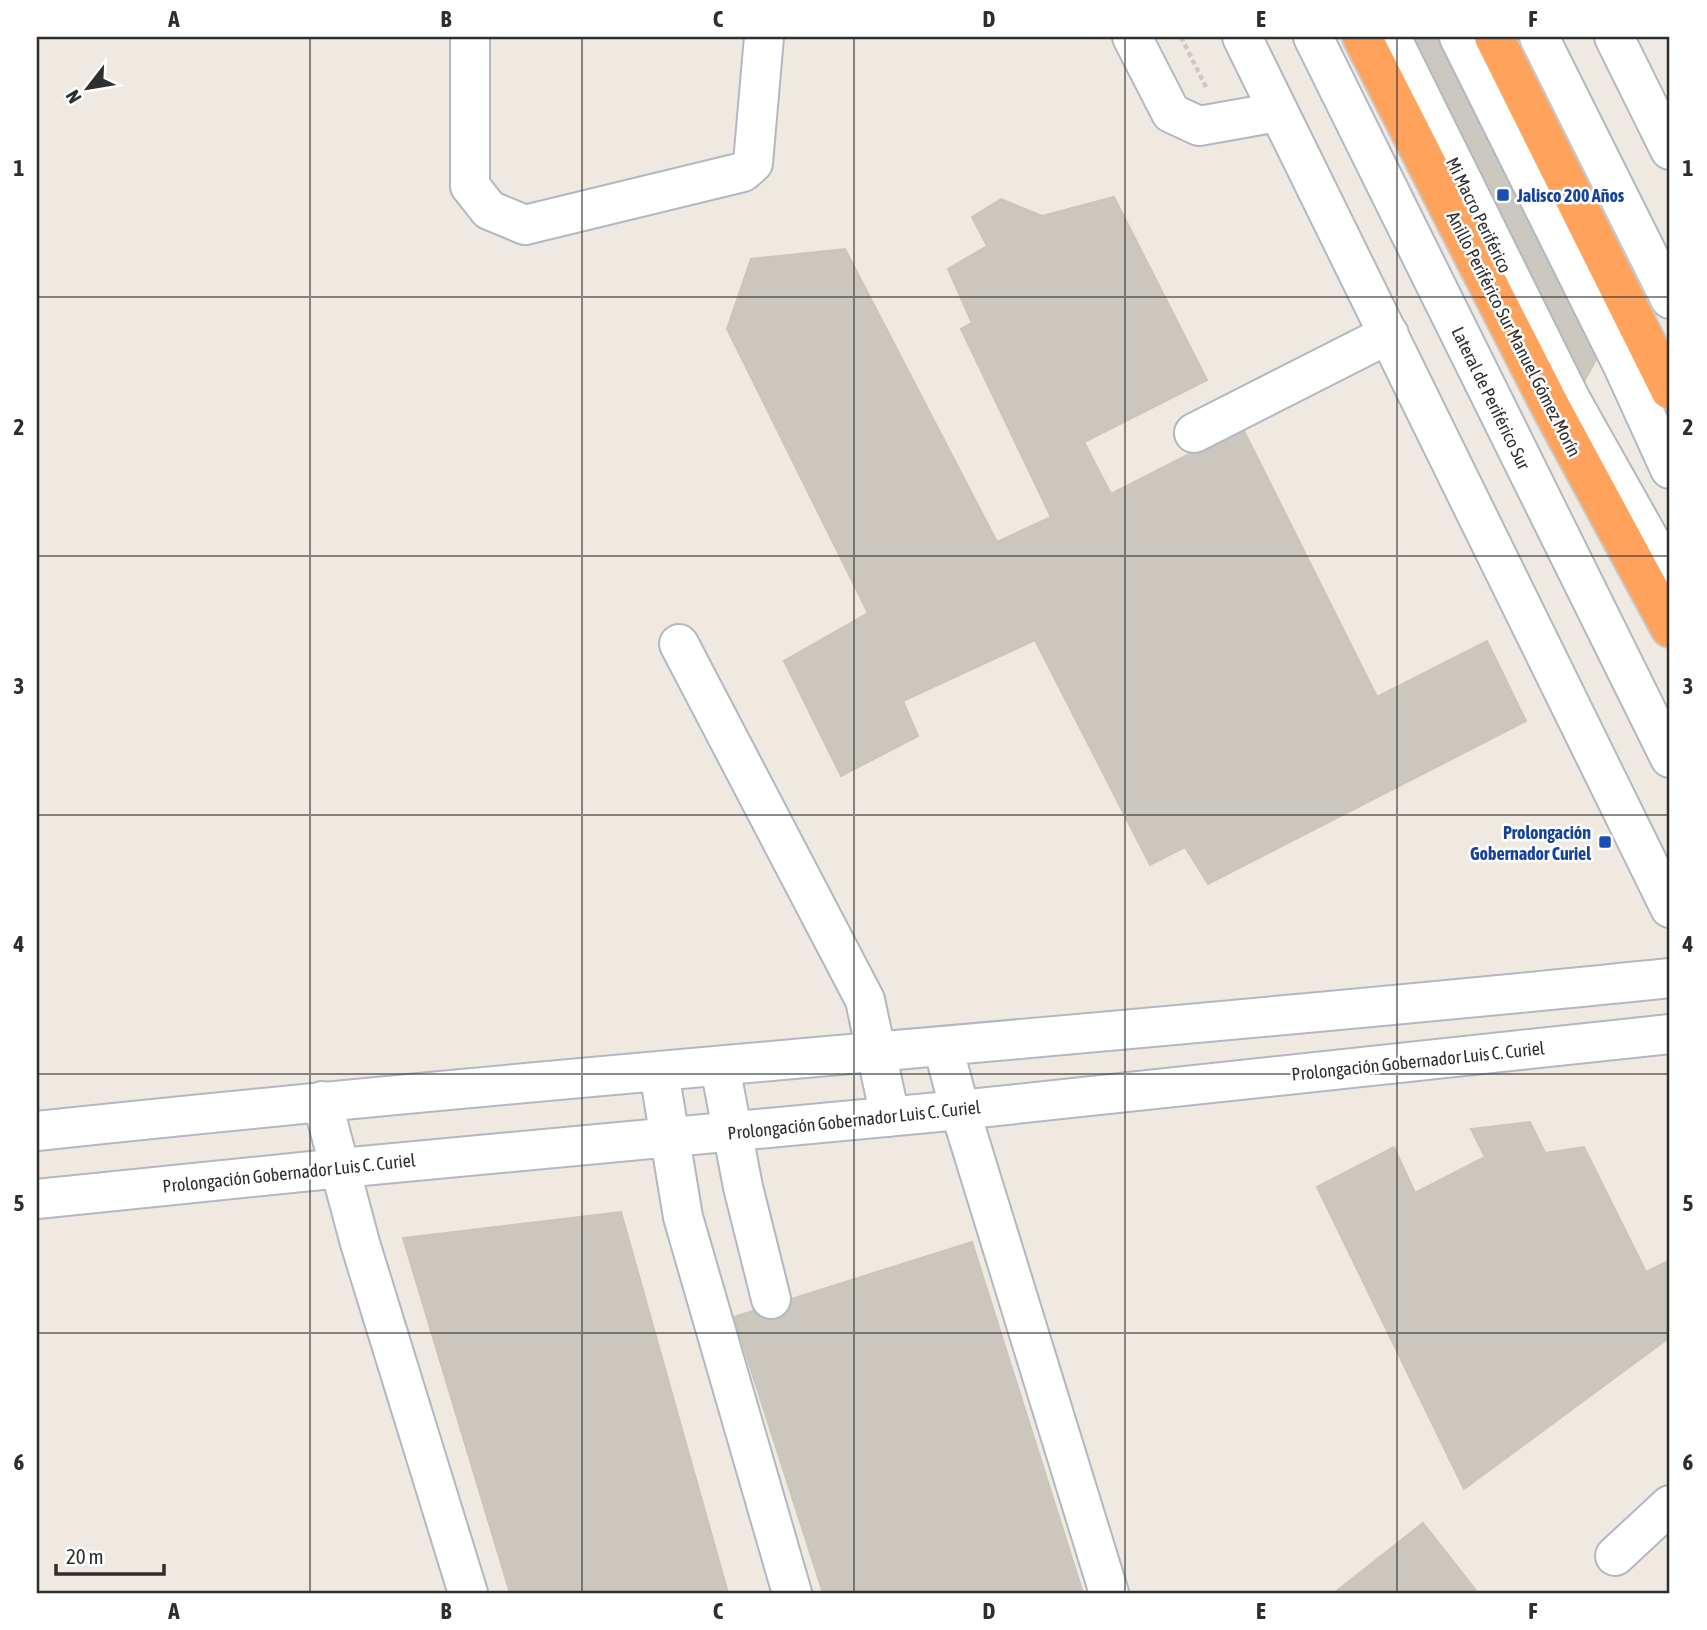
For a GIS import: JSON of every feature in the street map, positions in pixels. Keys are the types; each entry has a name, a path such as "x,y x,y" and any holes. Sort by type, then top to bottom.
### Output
{"highway":[{"name":"Anillo Periférico Sur Manuel Gómez Morín","path":"1362,37 1549,404 1670,628"},
{"path":"1494,37 1670,390"}],"street":[{"path":"470,37 470,186 489,210 525,225 749,169 754,163 764,37"},
{"path":"1132,37 1171,113 1199,126 1278,112"},
{"path":"1242,37 1670,908"},
{"name":"Lateral de Periférico Sur","path":"1313,37 1670,758"},
{"name":"Mi Macro Periférico","path":"1391,37 1571,400 1670,576"},
{"path":"1459,37 1624,368 1670,468"},
{"path":"1539,37 1670,299"},
{"path":"1614,37 1670,150"},
{"path":"1194,433 1389,334"},
{"path":"679,644 865,1000 890,1117"},
{"path":"37,1131 321,1101 943,1047 1670,978"},
{"path":"1507,995 1519,1051"},
{"name":"Prolongación Gobernador Luis C. Curiel","path":"37,1199 960,1110 1670,1034"},
{"path":"943,1047 1109,1593"},
{"path":"720,1067 743,1187 771,1299"},
{"path":"659,1072 683,1217 792,1593"},
{"path":"321,1101 360,1243 468,1593"},
{"path":"1615,1556 1670,1505"}],"building":[{"name":"Jalisco 200 Años","path":"1407,37 1440,37 1599,354 1581,387"},
{"path":"1114,197 1207,380 1084,442 1111,494 1242,427 1377,697 1487,641 1526,721 1208,884 1185,847 1150,865 1035,640 903,701 918,736 841,776 784,661 868,613 727,329 751,259 845,249 997,542 1051,517 961,329 972,323 948,269 987,246 972,217 1001,199 1042,216"},
{"path":"1530,1122 1545,1153 1584,1147 1646,1272 1670,1260 1670,1337 1464,1489 1317,1187 1394,1147 1415,1193 1485,1157 1471,1129"},
{"path":"621,1212 728,1593 510,1593 403,1238"},
{"path":"972,1242 1083,1593 823,1593 734,1317"},
{"path":"1423,1523 1478,1593 1334,1593"}],"place":[{"name":"Jalisco 200 Años","path":"1503,195"},
{"name":"Prolongación Gobernador Curiel","path":"1605,842"}]}
